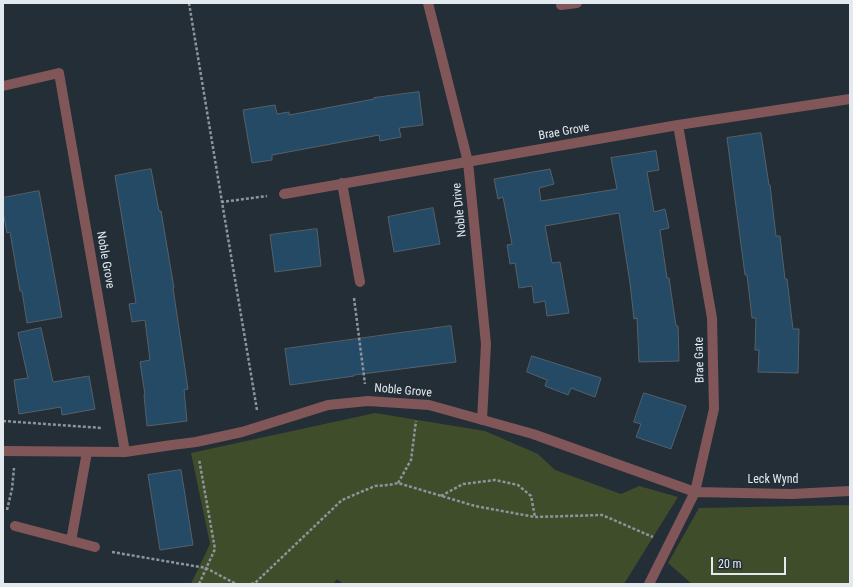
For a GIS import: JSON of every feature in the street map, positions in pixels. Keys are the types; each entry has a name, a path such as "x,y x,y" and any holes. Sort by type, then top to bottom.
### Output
{"street":[{"name":"Noble Drive","path":"428,3 468,162 486,344 482,420"},
{"path":"561,5 576,3"},
{"name":"Noble Grove","path":"3,86 59,73 124,452"},
{"name":"Brae Grove","path":"284,194 678,125 850,98"},
{"name":"Brae Gate","path":"649,584 695,492 714,409 712,318 678,125"},
{"path":"342,183 360,282"},
{"name":"Noble Grove","path":"3,451 124,452 196,442 242,432 328,405 368,401 419,404 429,405 533,434 695,492"},
{"path":"71,541 87,452"},
{"name":"Leck Wynd","path":"695,492 792,494 850,491"},
{"path":"15,526 95,547"}],"path":[{"path":"189,3 260,426"},
{"path":"222,202 284,194"},
{"path":"360,282 353,300 368,401"},
{"path":"398,483 411,460 419,404"},
{"path":"3,421 121,430"},
{"path":"196,442 215,549 199,584"},
{"path":"5,517 12,489 15,451"},
{"path":"441,496 463,484 495,480 518,486 531,496 535,518"},
{"path":"251,584 255,583 342,500 376,486 398,483 475,506 535,518 602,515 669,543"},
{"path":"95,547 119,553 206,568 236,584"}],"green space":[{"path":"375,413 485,431 538,454 555,470 621,494 639,486 678,497 624,584 343,584 337,579 333,584 191,584 210,544 191,453"},
{"path":"850,505 850,584 692,584 668,563 699,508"}],"building":[{"path":"419,92 423,125 399,128 401,137 380,141 379,135 272,155 272,160 252,163 243,110 275,105 277,114 289,112 289,115 374,98"},
{"path":"761,133 770,185 776,236 780,236 793,329 799,329 798,373 758,372 759,350 755,350 756,318 752,318 747,275 745,275 727,138"},
{"path":"656,151 659,170 647,172 654,212 665,209 669,228 660,230 676,326 678,326 679,361 639,362 637,318 634,319 619,213 545,226 552,263 560,262 569,313 547,316 545,301 534,303 532,286 519,288 515,263 510,264 507,245 512,244 503,197 498,199 494,179 550,169 554,184 539,188 541,201 617,189 611,158"},
{"path":"151,169 159,211 161,211 174,288 188,389 184,390 187,421 147,426 145,395 140,362 150,360 145,320 132,322 129,304 136,303 115,176"},
{"path":"39,191 62,317 27,323 10,232 7,233 3,211 3,198"},
{"path":"433,208 440,244 394,252 388,217"},
{"path":"317,229 321,266 275,272 270,235"},
{"path":"451,326 456,362 290,385 285,349"},
{"path":"41,328 53,382 89,376 95,409 62,415 61,407 19,414 14,380 28,378 18,333"},
{"path":"532,356 601,378 595,397 571,388 568,395 545,386 547,380 527,372"},
{"path":"644,393 686,406 671,449 636,437 641,424 634,422"},
{"path":"181,470 193,545 160,550 148,475"}]}
